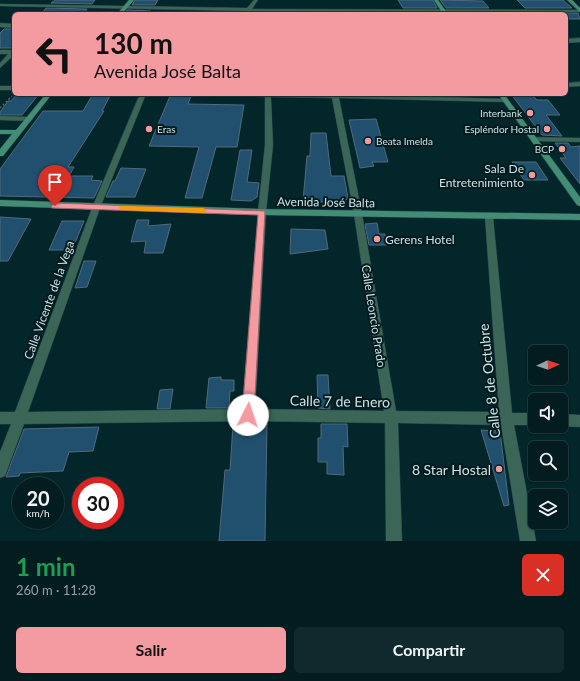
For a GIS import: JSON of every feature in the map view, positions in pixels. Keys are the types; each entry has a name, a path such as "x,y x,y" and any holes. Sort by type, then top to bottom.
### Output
{"main road":[{"path":"121,12 132,0"},
{"path":"436,0 444,12"},
{"path":"569,0 580,11"},
{"path":"0,154 47,96"},
{"path":"504,97 580,203"},
{"path":"0,132 18,132"},
{"name":"Avenida José Balta","path":"0,203 96,208 488,217 580,217"}],"street":[{"path":"55,12 66,0"},
{"path":"249,12 256,0"},
{"path":"0,5 125,8 187,6 249,12 318,10 444,12 580,11"},
{"path":"184,12 187,6"},
{"path":"0,25 12,26"},
{"path":"568,41 580,40"},
{"path":"0,52 12,53"},
{"path":"0,66 12,55"},
{"path":"568,85 580,84"},
{"path":"0,88 12,88"},
{"name":"Calle Vicente de la Vega","path":"0,471 96,208 142,96"},
{"path":"248,415 262,212 270,145 268,96"},
{"name":"Calle Leoncio Prado","path":"335,96 358,214 390,417 394,541"},
{"path":"420,96 504,97"},
{"path":"0,118 29,119"},
{"path":"534,139 580,140"},
{"name":"Calle 8 de Octubre","path":"488,217 506,418 528,541"},
{"name":"Calle 7 de Enero","path":"0,418 248,415 528,419"},
{"path":"568,420 580,421"}],"path":[{"path":"0,108 12,96"}],"building":[{"path":"55,0 95,0 92,4 51,3"},
{"path":"135,0 158,0 155,5 132,5"},
{"path":"398,0 433,0 437,8 403,8"},
{"path":"440,0 483,1 489,8 446,8"},
{"path":"517,0 563,0 572,8 525,8"},
{"path":"46,8 87,9 85,12 43,12"},
{"path":"127,10 151,11 150,12 126,12"},
{"path":"568,13 578,13 580,19 568,19"},
{"path":"4,29 12,29 12,48 0,48 0,33"},
{"path":"15,96 37,96 22,115 0,115 0,112 8,101 11,101"},
{"path":"92,96 110,96 102,111 104,111 68,167 74,167 69,176 93,176 91,180 102,181 94,198 0,196 0,169 43,111 83,111"},
{"path":"170,96 191,96 188,104 244,105 237,147 216,147 202,198 185,198 199,147 149,146"},
{"path":"513,96 533,96 537,100 548,100 560,115 546,115 562,136 542,135"},
{"name":"Beata Imelda","path":"376,119 388,162 372,162 374,166 360,168 349,120"},
{"path":"311,133 326,133 331,176 344,176 348,198 343,203 303,201 307,156 310,156"},
{"path":"555,143 568,143 571,147 580,146 580,184 560,158 566,158"},
{"path":"240,150 252,150 247,182 259,183 257,197 251,201 231,200"},
{"name":"Sala De Entretenimiento","path":"512,162 536,162 548,180 524,180"},
{"path":"121,168 146,169 135,197 106,197 113,181 115,181"},
{"path":"0,217 31,219 8,261 0,261"},
{"path":"137,220 149,220 148,226 171,224 163,253 144,253 146,241 131,242"},
{"path":"62,221 84,221 72,250 49,250"},
{"name":"Gerens Hotel","path":"377,223 379,234 385,234 387,245 369,245 365,224"},
{"path":"291,229 325,230 328,249 290,254"},
{"path":"84,261 96,261 87,287 75,288"},
{"path":"317,375 328,375 330,409 318,408"},
{"path":"221,377 221,380 234,380 234,391 230,391 229,408 206,408 209,378"},
{"path":"173,389 170,409 157,409 160,390"},
{"path":"267,424 265,541 219,541 225,470 230,470 233,425"},
{"path":"321,424 347,424 348,447 343,446 344,475 327,474 327,462 318,462 318,438 321,438"},
{"path":"99,427 93,451 69,452 63,471 20,473 19,476 6,477 24,429"},
{"name":"8 Star Hostal","path":"481,430 500,431 509,505 504,506"}],"slow traffic":[{"path":"121,208 203,211"}],"place":[{"name":"Interbank","path":"530,113"},
{"name":"Eras","path":"149,129"},
{"name":"Espléndor Hostal","path":"547,129"},
{"name":"Beata Imelda","path":"368,141"},
{"name":"BCP","path":"562,149"},
{"name":"Sala De Entretenimiento","path":"532,175"},
{"name":"Gerens Hotel","path":"377,239"},
{"name":"8 Star Hostal","path":"499,469"}],"route":[{"path":"55,206 262,212 248,415"}]}
